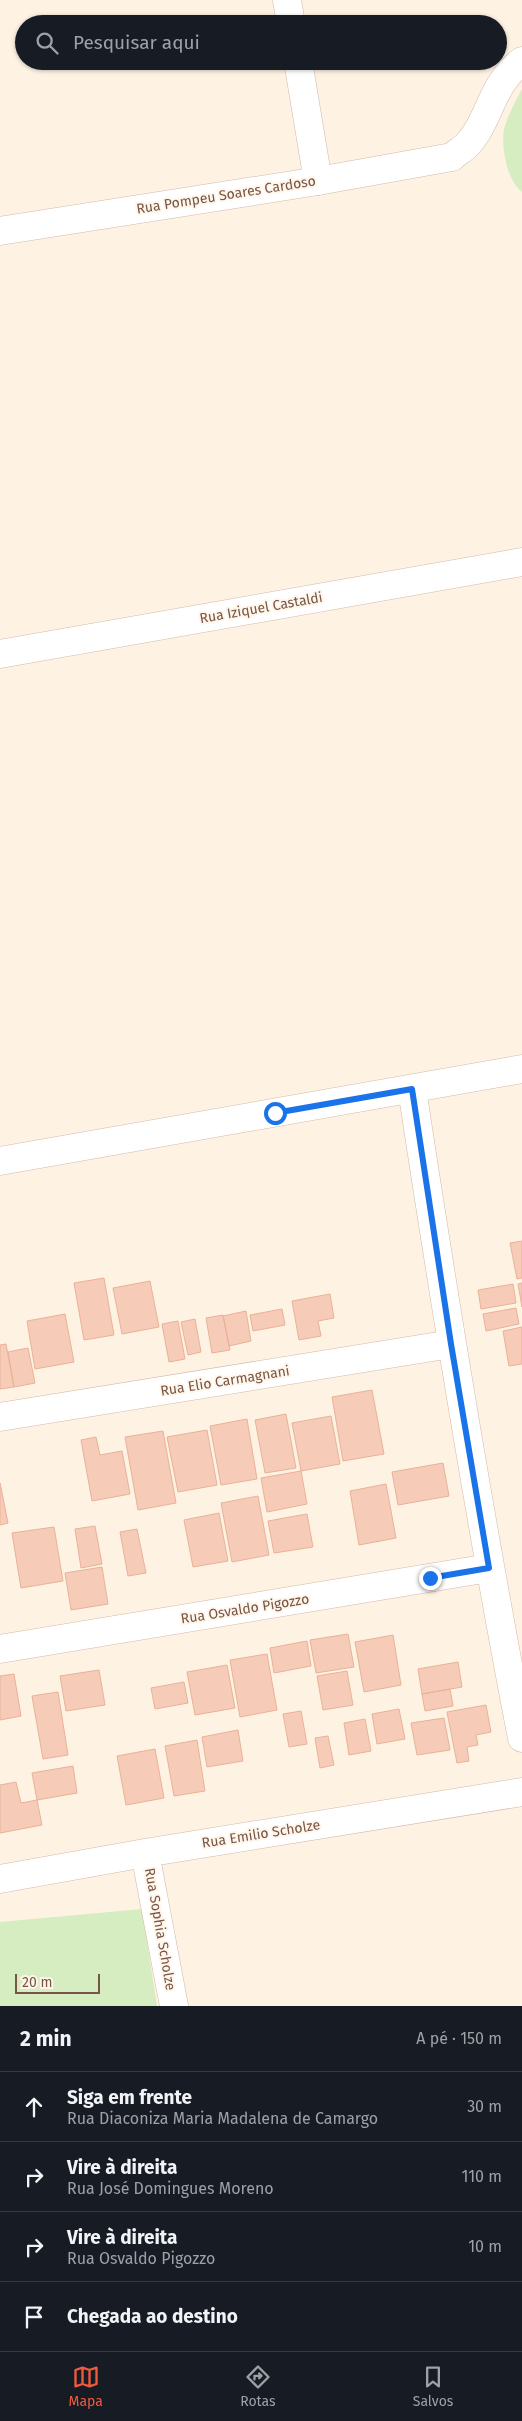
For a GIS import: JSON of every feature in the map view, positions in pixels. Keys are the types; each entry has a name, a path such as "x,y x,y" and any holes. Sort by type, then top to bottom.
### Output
{"street":[{"path":"287,0 290,15"},
{"name":"Rua Pompeu Soares Cardoso","path":"0,231 318,181 452,157 467,145 478,128 500,82 522,61"},
{"path":"300,70 318,181"},
{"name":"Rua Iziquel Castaldi","path":"0,654 522,562"},
{"path":"0,1161 522,1069"},
{"path":"412,1089 451,1344 489,1568 522,1738"},
{"name":"Rua Elio Carmagnani","path":"0,1418 451,1344"},
{"name":"Rua Osvaldo Pigozzo","path":"0,1649 489,1568"},
{"name":"Rua Emilio Scholze","path":"0,1879 146,1852 522,1792"},
{"name":"Rua Sophia Scholze","path":"146,1852 174,2006"}],"green space":[{"path":"522,89 522,192 512,180 509,172 504,154 503,136 514,104"},
{"path":"142,1909 157,2006 0,2006 0,1922"}],"building":[{"path":"522,1241 522,1278 517,1279 510,1243"},
{"path":"104,1278 114,1335 84,1340 74,1283"},
{"path":"150,1281 159,1327 122,1334 113,1288"},
{"path":"522,1283 522,1307 518,1284"},
{"path":"513,1284 516,1303 481,1309 478,1290"},
{"path":"330,1294 334,1318 318,1321 321,1336 299,1340 292,1301"},
{"path":"516,1308 519,1324 486,1331 483,1314"},
{"path":"282,1309 285,1325 253,1331 250,1315"},
{"path":"246,1311 251,1341 229,1346 223,1316"},
{"path":"65,1314 74,1362 35,1369 27,1321"},
{"path":"223,1315 230,1350 212,1353 206,1318"},
{"path":"195,1319 201,1352 188,1355 181,1322"},
{"path":"178,1321 185,1359 169,1362 162,1324"},
{"path":"522,1327 522,1364 509,1366 503,1331"},
{"path":"6,1344 14,1387 0,1389 0,1345"},
{"path":"28,1348 35,1383 14,1387 8,1352"},
{"path":"372,1390 384,1454 343,1461 332,1397"},
{"path":"286,1414 296,1468 265,1473 255,1420"},
{"path":"331,1416 340,1464 301,1471 292,1423"},
{"path":"247,1419 257,1479 221,1485 210,1426"},
{"path":"207,1430 217,1485 178,1492 167,1437"},
{"path":"163,1431 176,1503 138,1510 125,1437"},
{"path":"96,1437 100,1455 122,1451 130,1494 92,1501 81,1440"},
{"path":"443,1463 449,1496 398,1505 392,1472"},
{"path":"301,1471 307,1504 267,1512 261,1478"},
{"path":"0,1483 8,1523 0,1525"},
{"path":"386,1484 396,1538 359,1545 350,1491"},
{"path":"258,1496 269,1555 232,1562 221,1503"},
{"path":"219,1513 228,1561 193,1567 184,1520"},
{"path":"307,1514 313,1547 274,1553 268,1521"},
{"path":"95,1526 102,1564 81,1568 75,1529"},
{"path":"54,1527 63,1581 21,1588 12,1533"},
{"path":"137,1529 146,1573 128,1576 120,1532"},
{"path":"102,1567 108,1604 71,1610 65,1573"},
{"path":"348,1634 354,1667 316,1673 310,1640"},
{"path":"393,1635 401,1685 364,1692 355,1642"},
{"path":"307,1641 311,1666 274,1673 270,1648"},
{"path":"267,1654 277,1710 240,1717 230,1660"},
{"path":"458,1662 462,1687 422,1694 418,1669"},
{"path":"227,1665 235,1708 195,1715 187,1672"},
{"path":"99,1670 105,1705 66,1711 60,1676"},
{"path":"347,1671 353,1705 323,1710 317,1676"},
{"path":"14,1674 21,1716 0,1720 0,1676"},
{"path":"184,1682 188,1703 155,1709 151,1688"},
{"path":"450,1689 453,1706 425,1711 422,1694"},
{"path":"58,1692 68,1755 43,1759 32,1696"},
{"path":"486,1705 491,1732 476,1735 478,1745 467,1747 469,1761 457,1763 447,1712"},
{"path":"399,1709 405,1739 377,1744 372,1714"},
{"path":"301,1711 307,1744 289,1747 283,1714"},
{"path":"444,1718 450,1750 417,1755 411,1723"},
{"path":"365,1719 371,1751 349,1755 344,1723"},
{"path":"238,1730 243,1761 207,1767 202,1737"},
{"path":"328,1736 334,1765 320,1768 315,1738"},
{"path":"197,1740 205,1791 174,1796 165,1746"},
{"path":"155,1749 164,1798 126,1805 117,1756"},
{"path":"73,1766 77,1793 37,1800 32,1773"},
{"path":"16,1782 21,1803 37,1800 42,1825 0,1833 0,1785"}],"route":[{"path":"275,1113 412,1089 451,1344 489,1568 430,1578"}]}
